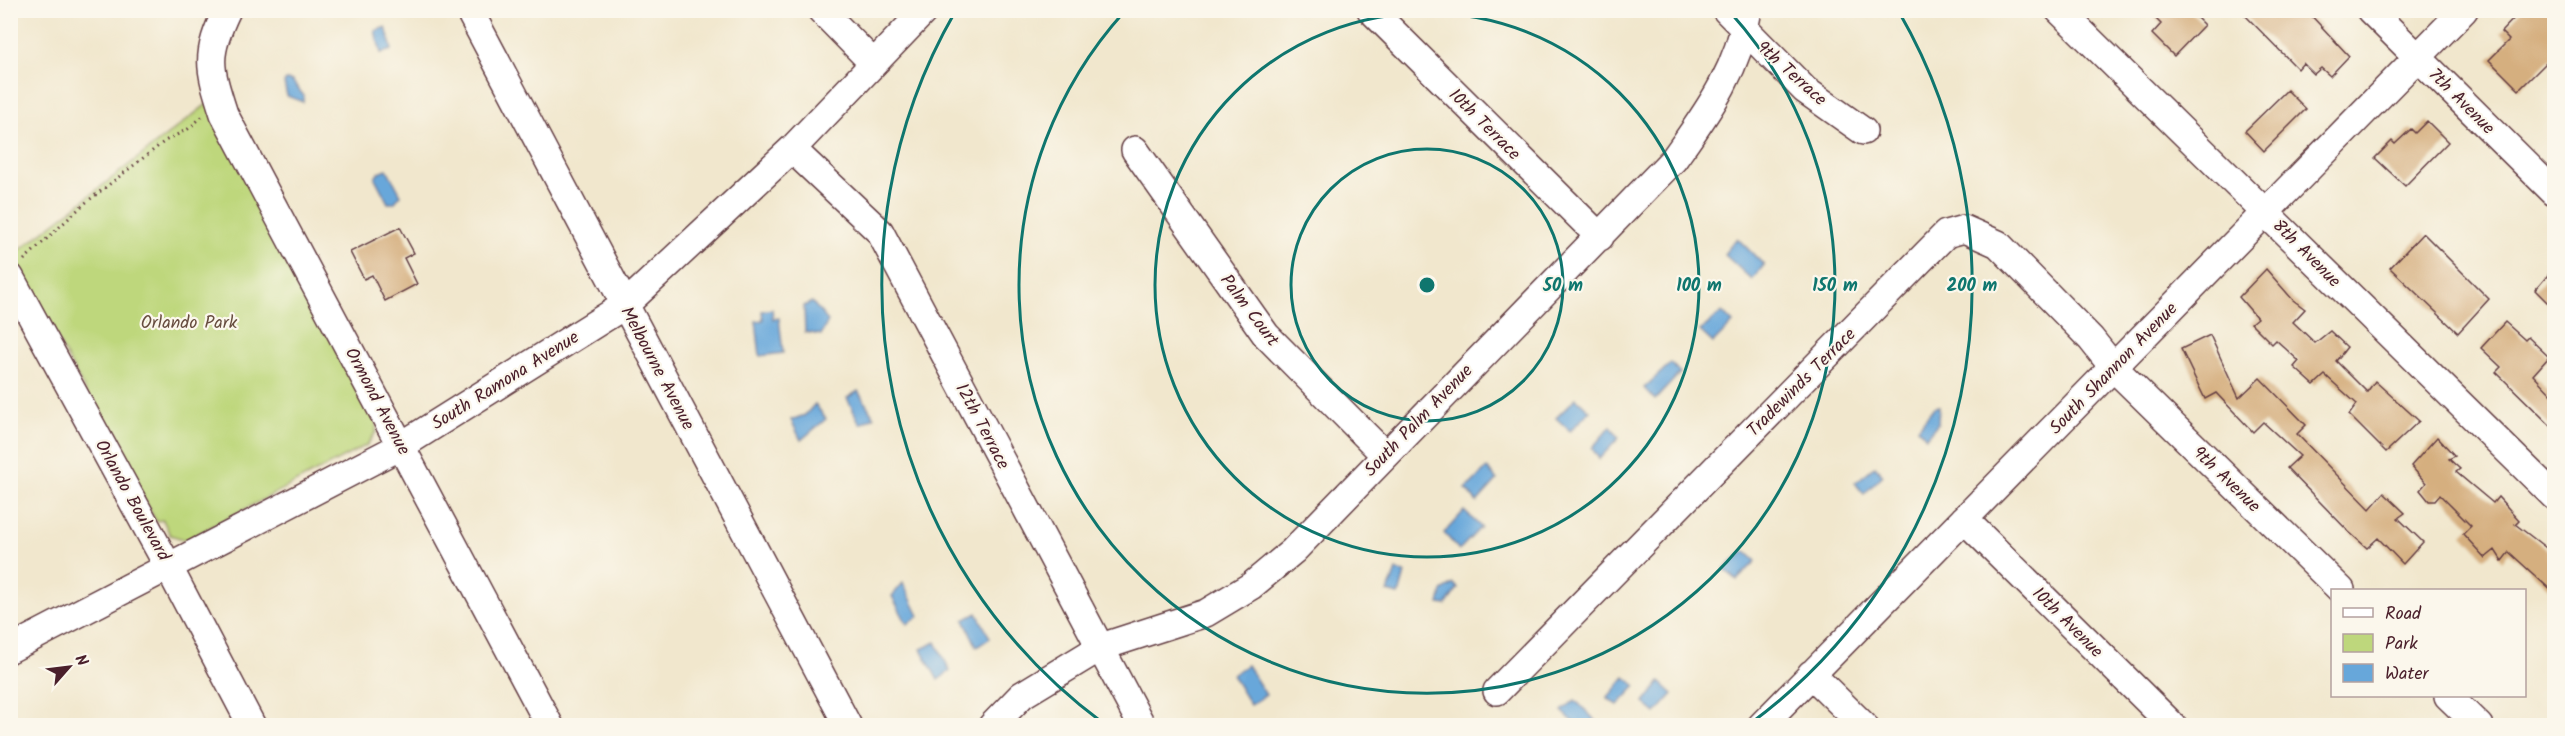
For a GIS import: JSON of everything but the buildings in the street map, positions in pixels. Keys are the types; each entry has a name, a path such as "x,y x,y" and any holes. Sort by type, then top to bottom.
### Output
{"street":[{"name":"Ormond Avenue","path":"227,10 213,40 211,74 224,114 550,726"},
{"name":"Melbourne Avenue","path":"469,10 848,726"},
{"path":"821,10 873,63"},
{"name":"South Ramona Avenue","path":"10,649 401,446 625,305 792,149 925,10"},
{"name":"10th Terrace","path":"1371,10 1600,237"},
{"name":"9th Terrace","path":"1726,10 1747,20 1805,90 1863,131"},
{"name":"8th Avenue","path":"2059,10 2554,496"},
{"name":"7th Avenue","path":"2370,10 2554,192"},
{"name":"South Shannon Avenue","path":"1761,726 2464,10"},
{"name":"South Palm Avenue","path":"992,726 1022,695 1101,647 1206,613 1251,586 1293,551 1384,454 1600,237 1674,159 1719,96 1747,20"},
{"name":"12th Terrace","path":"792,149 880,232 1142,726"},
{"name":"Palm Court","path":"1135,150 1266,335 1384,454"},
{"name":"Tradewinds Terrace","path":"1497,691 1946,234 1964,229 1998,244 2091,339 2114,368"},
{"name":"Orlando Boulevard","path":"14,271 252,726"},
{"name":"9th Avenue","path":"2114,368 2339,589"},
{"name":"10th Avenue","path":"1964,519 2173,726"},
{"path":"1811,674 1864,726"},
{"path":"2449,697 2479,726"}],"path":[{"path":"14,271 84,204 165,141 188,129 221,103"}],"green space":[{"name":"Orlando Park","path":"211,101 376,408 376,432 367,445 186,540 170,535 163,520 156,521 12,256"}],"water":[{"path":"386,27 392,50 381,53 375,31"},
{"path":"286,80 292,81 304,96 303,102 287,96 284,83"},
{"path":"387,169 401,195 394,203 388,203 375,178 379,172"},
{"path":"1737,238 1764,265 1752,280 1724,254"},
{"path":"812,302 828,321 821,335 805,332 804,306"},
{"path":"772,309 773,319 779,318 783,353 760,356 756,321 763,320 762,311"},
{"path":"1722,312 1733,323 1713,343 1700,331"},
{"path":"1671,363 1680,373 1655,400 1644,388"},
{"path":"858,391 874,417 860,424 847,398"},
{"path":"1576,398 1590,411 1570,431 1556,418"},
{"path":"815,404 826,419 801,440 791,420 805,415"},
{"path":"1939,406 1938,423 1926,437 1918,428 1934,407"},
{"path":"1611,426 1619,438 1599,459 1592,448"},
{"path":"1875,466 1883,475 1864,494 1855,483"},
{"path":"1487,468 1497,480 1477,502 1466,489"},
{"path":"1464,511 1481,527 1459,550 1444,533"},
{"path":"1745,551 1756,561 1737,580 1724,569"},
{"path":"1396,570 1405,573 1399,595 1388,592"},
{"path":"903,583 919,616 907,624 892,596"},
{"path":"1454,584 1458,588 1446,605 1439,604 1442,591"},
{"path":"977,613 990,638 977,647 964,620"},
{"path":"936,642 950,671 938,680 921,649"},
{"path":"1247,665 1266,695 1250,705 1232,675"},
{"path":"1625,677 1636,686 1618,705 1607,698"},
{"path":"1660,682 1673,694 1656,713 1644,703"},
{"path":"1575,700 1598,723 1596,725 1577,725 1562,711"}]}
